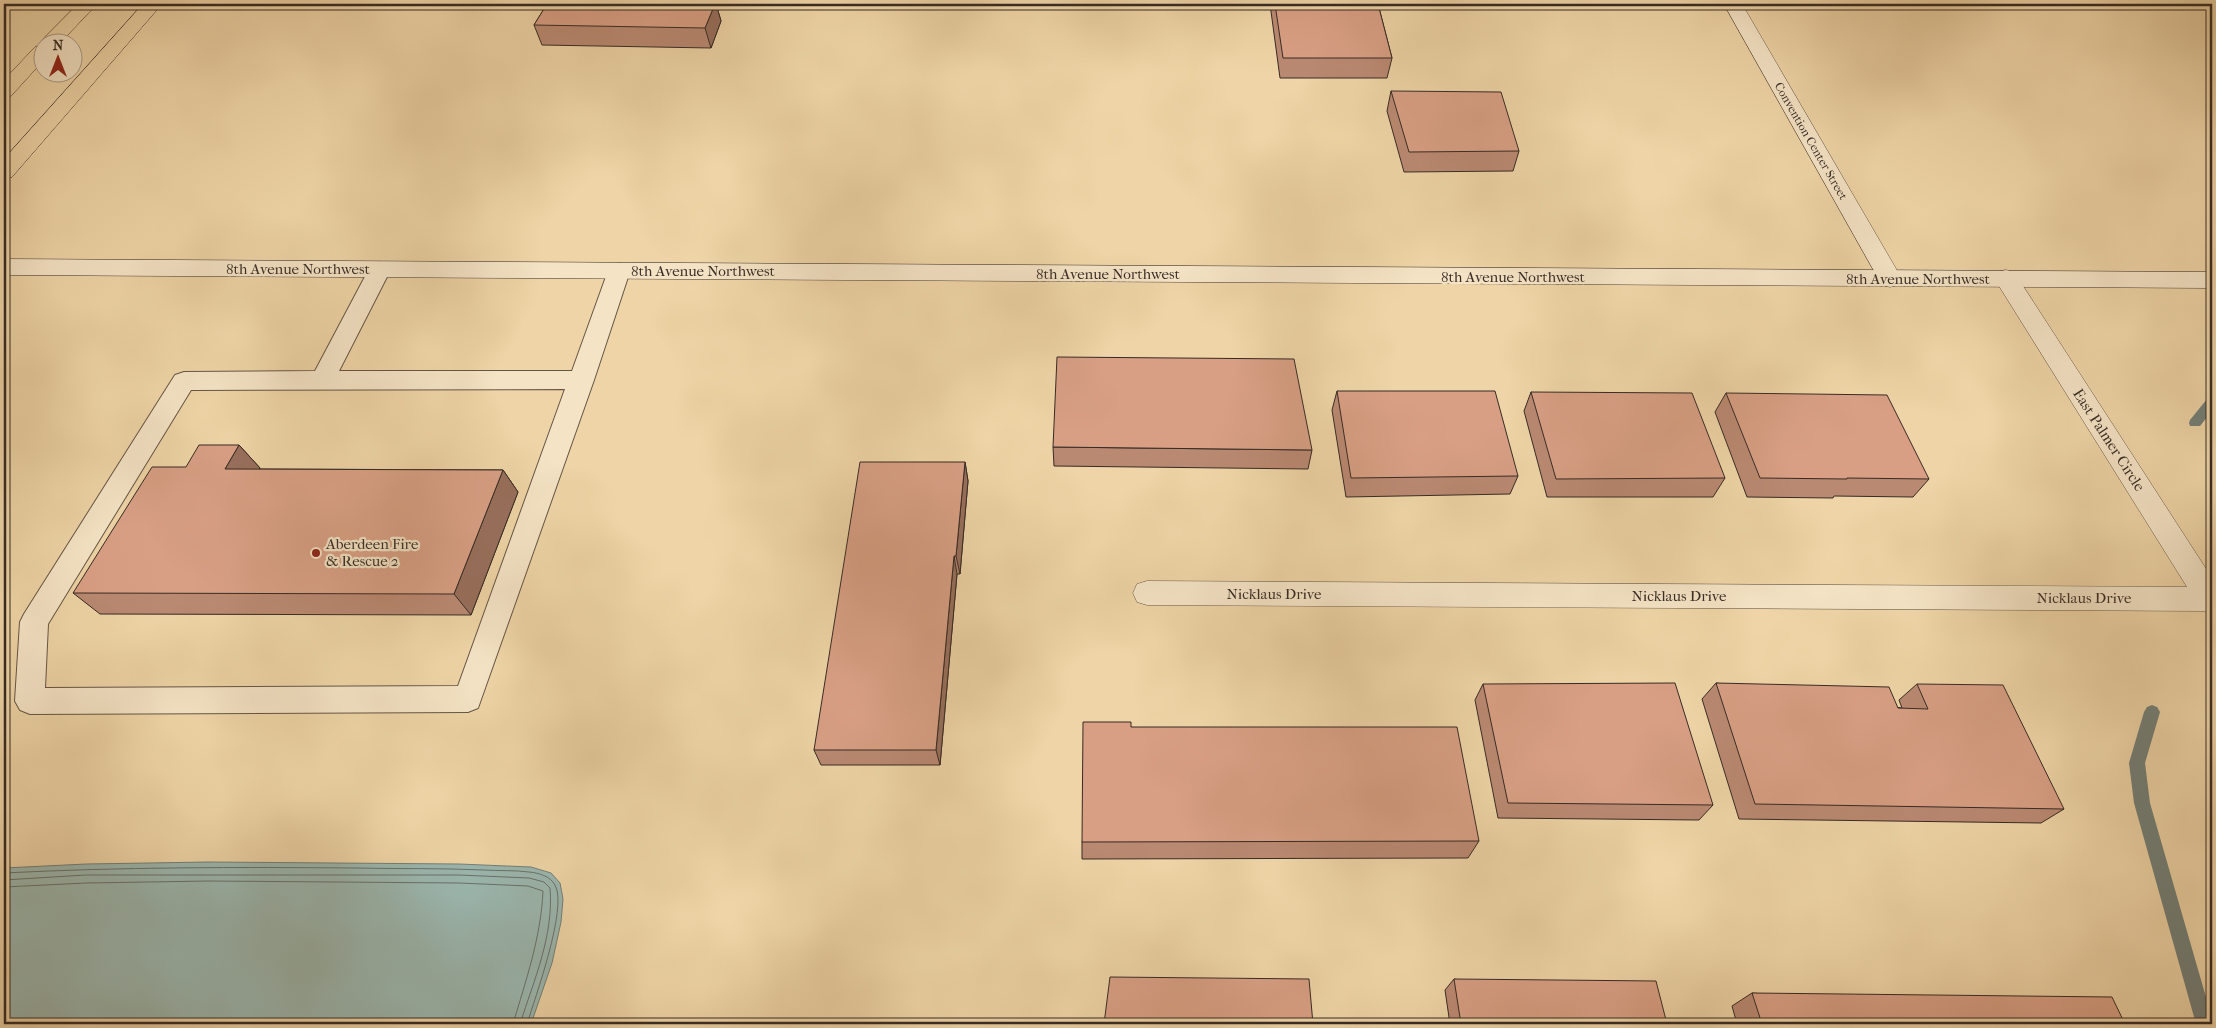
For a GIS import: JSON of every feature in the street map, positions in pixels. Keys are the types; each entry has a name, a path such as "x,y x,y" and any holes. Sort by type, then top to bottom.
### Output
{"highway":[{"path":"61,32 88,4"},
{"path":"4,172 153,4"},
{"path":"4,92 32,63"}],"main road":[{"name":"Convention Center Street","path":"1733,4 1890,279"},
{"name":"8th Avenue Northwest","path":"4,267 2212,280"},
{"name":"East Palmer Circle","path":"2006,278 2211,600"},
{"name":"Nicklaus Drive","path":"1147,593 2211,600"}],"lane":[{"path":"322,380 380,269"},
{"path":"582,380 184,381 34,622 30,701 468,699 582,380 619,270"}],"water":[{"path":"209,862 459,864 531,867 551,873 560,883 563,899 561,922 552,963 531,1024 4,1024 4,868 86,864"}],"building":[{"path":"547,4 715,4 705,28 534,25"},
{"path":"1275,4 1378,4 1392,58 1283,58"},
{"path":"1391,91 1501,92 1519,151 1409,152"},
{"path":"1057,357 1294,359 1312,450 1053,447"},
{"path":"1337,391 1495,391 1518,476 1351,478"},
{"path":"1531,392 1692,393 1725,478 1556,479"},
{"path":"1726,393 1887,395 1929,479 1760,478"},
{"name":"Aberdeen Fire & Rescue 2","path":"199,445 239,445 225,469 503,470 454,594 73,593 152,467 186,467"},
{"path":"860,462 965,462 956,556 954,556 936,750 814,750"},
{"path":"1675,683 1713,805 1508,803 1483,684"},
{"path":"1716,683 1889,687 1898,708 1928,709 1917,684 2003,685 2064,809 1755,804"},
{"path":"1083,722 1131,722 1131,727 1457,727 1479,841 1082,842"},
{"path":"1110,977 1309,979 1313,1024 1104,1024"},
{"path":"1454,979 1656,981 1667,1024 1461,1024"},
{"path":"1752,993 2112,997 2125,1024 1762,1024"}],"waterway":[{"path":"2195,423 2212,402"},
{"path":"2152,712 2137,763 2142,803 2205,1024"}],"place":[{"name":"Aberdeen Fire & Rescue 2","path":"316,553"}]}
